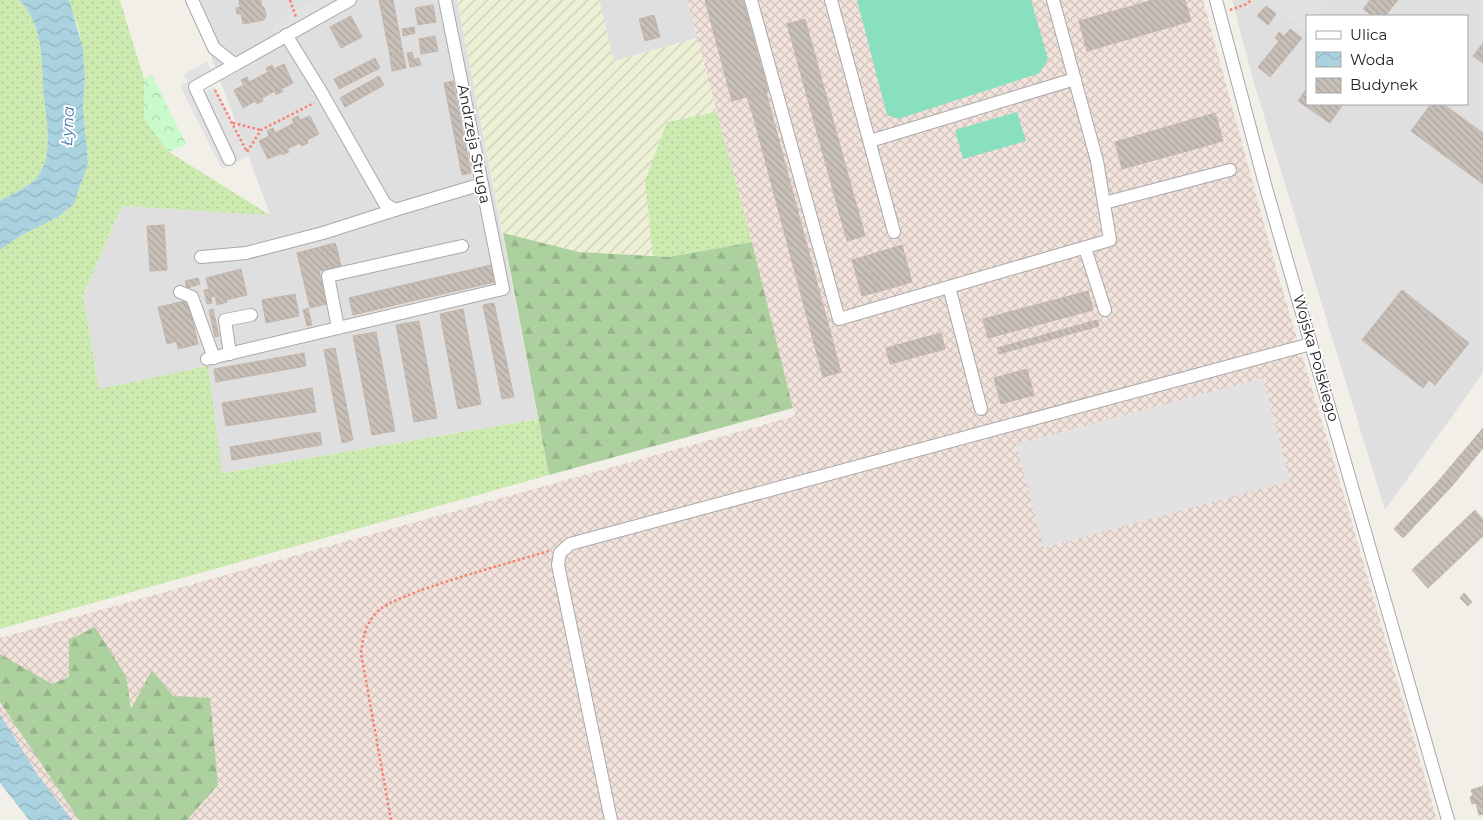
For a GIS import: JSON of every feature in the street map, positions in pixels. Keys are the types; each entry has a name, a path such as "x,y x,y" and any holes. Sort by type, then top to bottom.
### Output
{"street":[{"path":"192,0 214,48 234,64"},
{"path":"229,158 195,87 350,0"},
{"name":"Andrzeja Struga","path":"338,328 503,289 445,0"},
{"path":"751,0 839,319 1110,240 1097,161 1053,0"},
{"path":"831,0 894,232"},
{"name":"Wojska Polskiego","path":"1216,0 1266,188 1446,819"},
{"path":"286,35 320,90 385,204 395,210"},
{"path":"870,142 1075,79"},
{"path":"1104,203 1230,170"},
{"path":"201,257 246,253 482,184"},
{"path":"180,292 192,297 210,359 338,328 328,276 462,246"},
{"path":"1085,248 1105,310"},
{"path":"949,287 981,409"},
{"path":"230,354 225,320 251,315"},
{"path":"611,820 558,565 560,553 570,544 1312,344"}],"path":[{"path":"1234,9 1250,0"},
{"path":"223,85 215,90 247,152 261,130 314,103 318,111"},
{"path":"233,122 261,130"},
{"path":"390,820 361,653 363,631 378,610 412,594 570,544"}],"shaded area":[{"path":"190,0 457,0 538,419 221,473 208,367 99,390 83,295 122,206 270,214"},
{"path":"315,0 335,0 274,34 270,27"},
{"path":"599,0 687,0 697,38 614,61"},
{"path":"687,0 1203,0 1278,275 1348,509 1437,820 72,820 37,774 0,714 0,638 795,416 752,242"},
{"path":"1232,0 1483,0 1483,373 1385,510 1254,83"},
{"path":"1269,0 1332,0 1320,15 1306,15 1306,32 1267,2"},
{"path":"207,62 216,80 204,89 204,92 215,87 250,155 222,169 180,86 187,82 184,74"},
{"path":"1263,378 1290,481 1044,548 1016,444"}],"green space":[{"path":"0,0 19,0 27,10 38,33 42,59 48,138 46,158 38,176 25,187 0,201"},
{"path":"68,0 120,0 144,79 144,119 169,152 270,215 122,206 83,295 99,389 208,366 222,473 538,419 549,475 0,629 0,250 20,236 58,217 74,204 88,163 83,107 85,79 79,29"},
{"path":"457,0 599,0 614,61 697,38 717,112 667,122 645,181 653,256 579,252 503,233"},
{"path":"857,0 1031,0 1048,59 1040,73 898,119 887,115"},
{"path":"152,75 186,144 169,152 144,119 144,79"},
{"path":"717,112 752,242 669,257 653,256 645,181 667,122"},
{"path":"1017,112 1026,141 963,159 955,130"},
{"path":"503,233 579,252 669,257 752,242 793,408 549,475"},
{"path":"95,627 126,676 131,709 152,670 173,696 210,698 218,785 187,820 79,820 0,702 0,654 52,684 69,677 69,640"}],"water":[{"name":"Łyna","path":"19,0 68,0 70,3 83,49 85,79 83,107 88,163 74,204 58,217 20,236 0,250 0,201 25,187 38,176 46,158 48,138 42,59 38,33 27,10"},
{"path":"0,714 37,774 72,820 29,820 0,783"}],"building":[{"path":"239,0 261,0 266,15 264,20 243,24 241,14 237,14 236,8 240,7"},
{"path":"379,0 393,0 403,53 390,56"},
{"path":"705,0 743,0 768,91 732,101"},
{"path":"1153,0 1185,0 1191,21 1087,51 1079,21"},
{"path":"1370,0 1398,0 1386,15 1372,15 1363,9"},
{"path":"433,5 436,22 418,25 415,8"},
{"path":"1266,6 1276,14 1268,25 1257,16"},
{"path":"654,15 660,37 645,41 639,19"},
{"path":"351,16 362,37 341,48 330,27"},
{"path":"805,19 865,236 847,241 787,24"},
{"path":"414,27 415,33 403,36 402,29"},
{"path":"1290,29 1302,38 1270,77 1258,67 1279,41 1275,38 1279,32 1284,36"},
{"path":"435,36 438,51 421,54 419,39"},
{"path":"1483,43 1483,63 1473,56"},
{"path":"412,52 414,59 419,58 421,65 410,67 407,53"},
{"path":"403,53 406,68 392,71 390,56"},
{"path":"375,58 380,68 339,89 334,79"},
{"path":"284,64 293,83 281,89 283,91 276,95 275,91 262,98 263,101 257,104 255,101 243,108 234,90 244,85 241,80 247,77 249,82 268,72 266,68 272,65 274,69"},
{"path":"379,76 384,85 345,107 340,98"},
{"path":"453,81 471,173 462,175 444,83"},
{"path":"1306,89 1306,105 1342,105 1330,123 1298,101"},
{"path":"766,92 772,115 754,119 747,97"},
{"path":"1430,105 1444,105 1483,133 1483,184 1411,131"},
{"path":"1215,113 1223,141 1122,169 1115,142"},
{"path":"772,115 841,372 823,377 754,119"},
{"path":"298,116 300,120 310,116 319,134 307,140 308,143 302,146 300,143 287,149 289,152 282,155 281,153 268,159 259,141 269,136 267,131 273,128 275,133 294,123 292,119"},
{"path":"164,225 167,270 150,271 147,226"},
{"path":"335,243 337,248 298,257 297,253"},
{"path":"902,245 912,282 877,292 866,256"},
{"path":"337,248 341,266 319,271 327,304 310,308 298,257"},
{"path":"866,256 877,292 862,296 852,260"},
{"path":"491,265 495,282 412,301 408,284"},
{"path":"241,269 247,295 226,300 225,294 211,297 206,278"},
{"path":"198,278 200,284 187,288 185,281"},
{"path":"408,284 412,301 353,315 349,298"},
{"path":"209,289 212,303 207,304 204,290"},
{"path":"1402,290 1469,343 1435,385 1429,380 1423,388 1362,340"},
{"path":"1088,291 1093,310 988,338 983,319"},
{"path":"225,294 227,302 217,305 215,296"},
{"path":"295,294 299,316 266,323 262,300"},
{"path":"188,300 198,344 178,349 168,305"},
{"path":"494,303 514,397 502,399 483,305"},
{"path":"168,305 177,341 167,344 158,307"},
{"path":"308,308 312,325 307,326 303,310"},
{"path":"213,309 219,336 215,337 209,310"},
{"path":"463,309 481,404 458,409 440,314"},
{"path":"1097,320 1099,326 999,354 997,348"},
{"path":"419,321 437,418 414,422 396,325"},
{"path":"376,332 395,431 372,435 353,336"},
{"path":"941,333 945,349 890,364 886,348"},
{"path":"335,348 353,440 342,443 324,350"},
{"path":"304,353 306,366 216,382 214,369"},
{"path":"1027,369 1034,395 1001,404 994,378"},
{"path":"312,388 316,412 226,426 222,403"},
{"path":"1483,428 1483,448 1456,481 1446,472"},
{"path":"320,432 322,445 232,460 230,447"},
{"path":"1446,472 1456,481 1452,486 1442,477"},
{"path":"1442,477 1452,486 1403,538 1394,529"},
{"path":"1475,510 1483,520 1420,579 1412,570"},
{"path":"1483,520 1483,536 1428,588 1420,579"},
{"path":"1464,593 1472,602 1468,606 1460,598"},
{"path":"1483,786 1483,814 1479,815 1476,803 1472,804 1470,797 1473,795 1471,790"}]}
